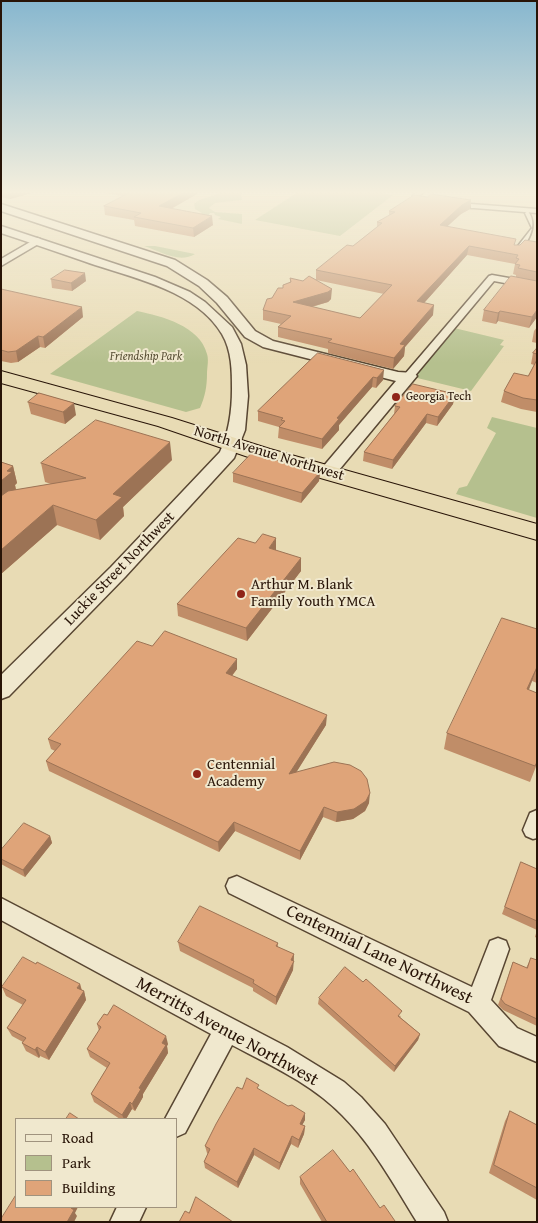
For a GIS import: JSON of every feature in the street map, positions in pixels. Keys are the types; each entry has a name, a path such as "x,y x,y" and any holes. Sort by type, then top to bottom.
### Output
{"highway":[{"name":"North Avenue Northwest","path":"1,377 537,532"}],"street":[{"path":"1,263 24,249"},
{"path":"60,249 167,286 189,298 220,322 228,332 240,359 241,403 234,443"},
{"path":"129,249 171,263 204,284 222,300 250,334 268,344 398,377 409,376"},
{"path":"328,472 492,278 537,286"},
{"name":"Luckie Street Northwest","path":"1,690 116,574 216,468 228,454 234,443"},
{"name":"Centennial Lane Northwest","path":"237,886 478,1003 508,1036 537,1050"},
{"name":"Merritts Avenue Northwest","path":"1,908 316,1079 350,1104 377,1134 434,1222"},
{"path":"478,1003 498,949"},
{"path":"178,1120 227,1030"},
{"path":"124,1222 131,1208"}],"green space":[{"path":"152,249 170,249 195,254 183,258"},
{"name":"Friendship Park","path":"137,311 168,319 179,324 197,336 203,344 208,361 206,387 200,408 186,412 50,374"},
{"path":"450,327 504,340 500,345 504,346 471,391 409,376"},
{"path":"492,417 537,428 537,518 456,494 459,488 467,486 496,433 487,428"}],"building":[{"path":"342,249 466,249 417,301 434,305 400,344 405,345 394,358 328,342 332,339 278,327 291,316 263,310 267,299 272,298 278,288 283,288 283,285 291,282 290,278 303,281 309,276 332,289 328,292 293,302 360,318 392,285 316,270"},
{"path":"486,249 537,249 537,272 518,268 520,265 515,264 519,259 516,258 518,255"},
{"path":"65,270 85,273 71,283 51,279"},
{"path":"511,276 537,281 537,310 532,317 484,310"},
{"path":"1,289 82,307 43,337 38,336 16,351 8,352 1,350"},
{"path":"318,353 384,370 377,378 373,377 337,418 339,419 322,439 279,427 285,421 281,420 283,418 258,411"},
{"path":"537,360 537,400 523,398 504,391 514,373 528,376"},
{"path":"413,384 455,394 438,417 427,414 393,460 364,452 400,407 395,406"},
{"path":"39,393 74,403 63,412 28,402"},
{"path":"96,420 170,442 113,494 122,497 96,520 53,505 1,550 1,496 8,491 86,478 41,463"},
{"path":"252,453 320,472 302,493 233,473"},
{"path":"1,462 13,466 7,471 12,472 1,481"},
{"name":"Arthur M. Blank Family Youth YMCA","path":"263,534 276,538 269,548 301,558 246,628 177,604 238,538 255,543"},
{"path":"502,618 537,629 537,667 527,689 537,693 537,762 535,766 447,733"},
{"path":"165,631 237,659 226,673 327,715 289,774 334,762 350,765 361,771 367,779 370,793 366,801 354,809 337,812 324,807 300,851 234,822 218,842 46,761 61,744 48,739 137,641 152,646"},
{"path":"24,823 50,836 23,870 1,859 1,850"},
{"path":"521,862 537,869 537,921 505,907"},
{"path":"200,906 278,943 276,946 294,954 291,960 294,961 276,997 253,983 254,980 178,942"},
{"path":"23,957 80,984 77,988 84,991 45,1052 37,1047 35,1050 22,1043 26,1038 7,1028 26,1000 2,987"},
{"path":"531,958 537,960 537,1019 505,1004 501,999 513,962 527,968"},
{"path":"345,967 363,982 366,979 402,1011 398,1016 420,1034 395,1066 319,998"},
{"path":"114,1005 166,1036 162,1043 166,1045 139,1088 141,1089 132,1104 130,1102 122,1115 91,1094 110,1063 87,1049 101,1027 97,1024"},
{"path":"247,1078 259,1085 257,1088 288,1106 292,1105 305,1113 300,1124 305,1126 299,1140 292,1136 280,1163 254,1148 237,1182 204,1162 210,1149 205,1146 237,1087 242,1089"},
{"path":"510,1111 537,1125 537,1188 494,1165"},
{"path":"70,1113 78,1118 67,1118"},
{"path":"333,1150 350,1172 353,1169 380,1208 384,1205 395,1222 327,1222 300,1177"},
{"path":"15,1197 15,1208 71,1208 74,1210 67,1222 1,1222"},
{"path":"196,1197 233,1222 179,1222 185,1211 189,1213"}],"place":[{"name":"Georgia Tech","path":"396,397"},
{"name":"Arthur M. Blank Family Youth YMCA","path":"241,594"},
{"name":"Centennial Academy","path":"197,774"}]}
